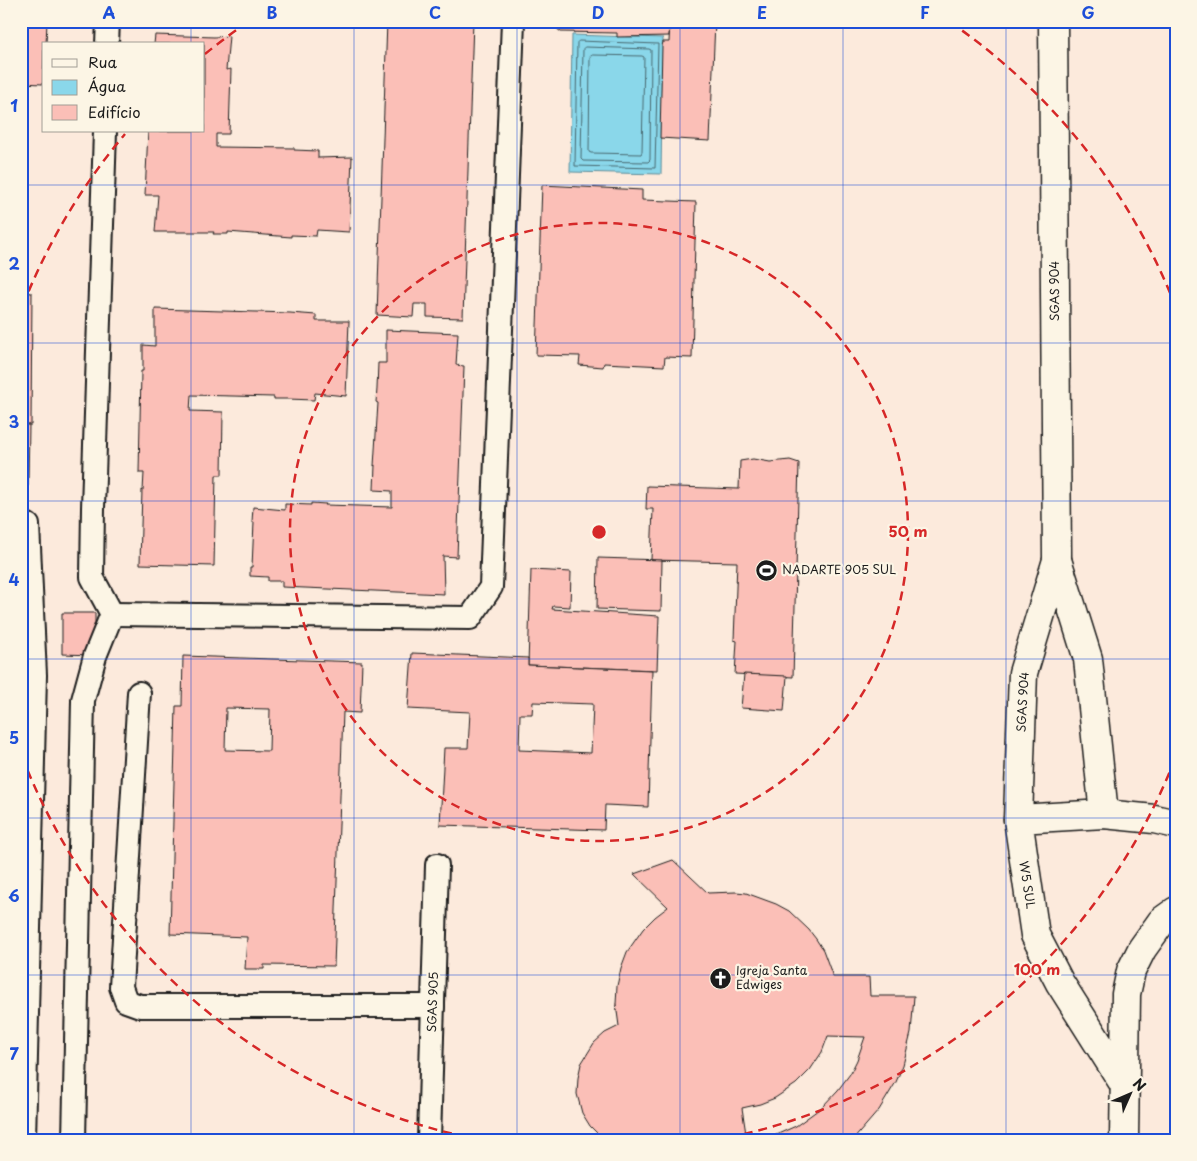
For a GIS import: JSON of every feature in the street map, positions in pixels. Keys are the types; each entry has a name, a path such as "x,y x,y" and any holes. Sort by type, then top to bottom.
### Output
{"street":[{"name":"SGAS 904","path":"1018,819 1023,673 1056,560 1053,21"},
{"name":"SGAS 904","path":"1056,560 1088,659 1104,814"},
{"path":"1018,819 1104,814 1154,819 1176,824"},
{"name":"W5 SUL","path":"1018,819 1035,936 1060,983 1124,1084"},
{"path":"1124,1140 1126,994 1131,971 1142,949 1162,921 1176,911"}],"lane":[{"path":"107,42 108,21"},
{"path":"112,614 470,618 476,611 491,587 513,21"},
{"path":"104,132 92,577 112,614"},
{"path":"24,1140 28,525"},
{"path":"74,1140 83,700 95,656 112,614"},
{"path":"139,693 121,987 126,1001 140,1006 433,1006"},
{"name":"SGAS 905","path":"430,1140 437,865"}],"water":[{"path":"572,35 663,38 661,174 570,172"}],"building":[{"path":"21,21 47,21 46,42 42,42 42,84 21,83"},
{"path":"387,21 473,21 463,318 427,317 427,304 414,304 413,317 377,315"},
{"path":"547,21 670,21 669,36 617,37 617,33 561,32"},
{"path":"670,21 715,21 710,141 660,138 662,46 663,42 669,42"},
{"path":"155,35 229,36 226,70 231,69 229,134 216,134 216,147 294,148 294,150 318,151 318,158 352,157 349,232 317,230 316,236 291,235 291,237 228,232 228,234 213,234 214,232 155,232 158,195 145,195 148,132 205,132 205,42 154,42"},
{"path":"542,185 642,190 642,200 696,202 692,358 665,357 664,366 604,363 603,367 579,365 580,356 536,355"},
{"path":"21,292 32,293 31,425 21,425"},
{"path":"155,309 290,313 316,315 316,321 349,321 346,396 315,393 314,400 191,395 190,411 223,412 222,475 216,475 214,566 140,564 144,473 139,473 141,371 143,371 143,345 155,346"},
{"path":"386,330 458,333 456,365 464,366 457,557 443,556 444,594 282,587 282,581 268,581 268,577 250,576 254,522 252,522 253,507 285,510 285,504 311,505 311,503 392,507 392,491 374,490 378,363 386,363"},
{"path":"21,425 29,425 28,486 21,486"},
{"name":"NADARTE 905 SUL","path":"753,459 770,462 790,460 799,463 793,677 735,674 737,641 734,640 737,562 651,560 653,509 646,509 647,486 739,489 740,461"},
{"path":"598,558 662,560 661,611 597,609"},
{"path":"531,570 571,572 570,607 553,606 552,609 659,616 657,670 528,665"},
{"path":"62,613 95,613 95,655 62,654"},
{"path":"412,653 528,658 528,665 652,670 648,807 605,805 604,830 440,825 444,748 468,748 470,712 408,709","holes":["533,702 593,704 591,753 519,750 520,714 532,714"]},
{"path":"183,656 362,662 360,713 343,712 334,966 264,965 264,969 245,969 247,937 170,934 176,706 182,706","holes":["226,708 270,709 269,751 225,750"]},
{"path":"744,674 787,676 784,711 741,708"},
{"path":"673,860 708,893 746,893 789,911 816,939 823,950 833,977 869,977 870,996 914,996 911,1033 903,1065 896,1082 879,1110 853,1140 761,1140 796,1126 822,1107 850,1074 865,1037 828,1036 822,1052 810,1070 796,1084 775,1098 742,1108 747,1140 604,1140 590,1126 582,1113 577,1094 581,1064 594,1043 605,1033 619,1026 616,1004 617,986 627,952 643,929 668,907 634,874"}],"place":[{"name":"NADARTE 905 SUL","path":"766,570"},
{"name":"Igreja Santa Edwiges","path":"720,978"}]}
